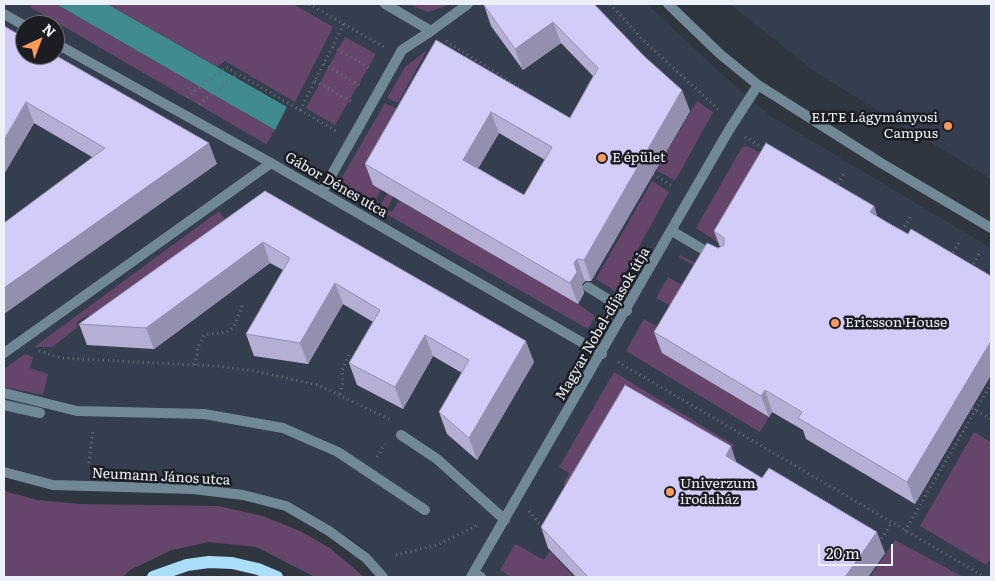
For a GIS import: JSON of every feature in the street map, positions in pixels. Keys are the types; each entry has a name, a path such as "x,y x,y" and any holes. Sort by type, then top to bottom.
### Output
{"main road":[{"path":"153,577 187,565 209,562 232,563 258,569 277,577"}],"street":[{"path":"385,4 431,30"},
{"path":"322,192 402,50 468,4"},
{"path":"668,4 720,54 758,85 881,163 991,228"},
{"name":"Gábor Dénes utca","path":"65,49 322,192 602,354"},
{"name":"Magyar Nobel-díjasok útja","path":"475,576 505,520 734,123 758,85"},
{"path":"4,353 271,163"},
{"path":"672,231 726,263"},
{"path":"588,287 627,311"},
{"path":"4,393 77,411 204,414 283,428 338,452 425,510"},
{"path":"4,406 40,413"},
{"path":"401,435 437,460 505,520"},
{"name":"Neumann János utca","path":"4,472 54,485 193,490 244,495 286,506 329,531 366,558 383,577"}],"path":[{"path":"308,4 399,55"},
{"path":"610,4 642,39 734,123 745,136 766,150"},
{"path":"300,110 344,24"},
{"path":"431,30 531,96"},
{"path":"333,47 386,78"},
{"path":"324,64 376,96"},
{"path":"200,87 226,67 237,76 351,140"},
{"path":"212,94 237,76"},
{"path":"316,81 367,112"},
{"path":"834,190 844,173"},
{"path":"653,174 672,186"},
{"path":"902,231 912,214"},
{"path":"893,226 910,236"},
{"path":"956,263 949,259 959,242"},
{"path":"969,271 979,254"},
{"path":"962,267 976,275"},
{"path":"195,365 198,346 204,335 227,332 234,327 243,304"},
{"path":"17,344 61,358 195,365 254,371 318,385 398,423"},
{"path":"340,394 343,382 342,370 349,355"},
{"path":"615,360 985,577"},
{"path":"905,531 991,384"},
{"path":"963,403 991,419"},
{"path":"89,463 92,439"},
{"path":"368,471 388,439"},
{"path":"529,511 547,533"},
{"path":"396,555 437,545 483,522"},
{"path":"877,546 891,522"}],"shaded area":[{"path":"4,4 647,4 726,78 772,117 991,248 991,577 390,577 358,543 280,500 59,482 4,466"},
{"path":"32,4 56,4 275,130 266,144 65,27 65,15 44,15 30,7"},
{"path":"107,4 293,4 333,27 295,102 225,61 217,67"},
{"path":"408,4 442,4 446,6 428,12"},
{"name":"ELTE Lágymányosi Campus","path":"730,4 991,4 991,179 818,74"},
{"path":"345,37 376,54 335,125 306,108"},
{"path":"427,50 398,103 387,98 405,67"},
{"path":"697,101 713,112 675,181 656,170"},
{"path":"385,103 397,109 385,141 367,170 377,177 381,190 375,202 381,205 387,193 393,197 387,209 392,212 399,200 578,304 595,316 588,329 337,186"},
{"path":"747,146 775,160 725,247 696,228 742,147"},
{"path":"652,181 669,192 615,291 596,279"},
{"path":"219,211 237,237 100,336 88,315 76,323 79,326 52,347 34,347"},
{"path":"680,255 710,271 662,353 769,417 760,432 626,351 644,319 664,331 677,309 656,298 668,277 688,289 700,269 679,257"},
{"path":"25,354 33,357 30,368 48,374 43,395 4,387 4,369"},
{"path":"614,372 734,445 727,458 580,495 563,485 569,473 559,467"},
{"path":"974,432 991,442 991,559 986,565 920,526"},
{"path":"4,491 38,500 80,504 218,506 263,516 300,531 330,548 364,577 315,577 256,547 209,542 172,550 130,570 123,577 4,577"},
{"path":"895,540 963,577 870,577"},
{"path":"515,544 544,560 550,551 574,577 511,577 500,570"}],"water":[{"path":"56,4 107,4 287,107 275,130"}],"building":[{"name":"E épület","path":"594,4 645,57 682,90 584,260 577,259 574,263 577,272 570,283 365,164 436,40 570,118 598,68 553,22 515,49 484,5","holes":["491,112 552,147 524,195 463,160"]},
{"path":"4,26 15,32 15,65 65,65 65,61 209,143 4,288 4,223 105,148 26,102 4,140"},
{"name":"Ericsson House","path":"766,143 874,206 870,212 888,223 908,234 911,229 991,276 991,341 907,482 798,418 802,412 765,390 761,396 654,332 707,243 718,248 724,245 724,238 714,231"},
{"path":"265,191 526,341 469,438 439,412 469,360 425,335 395,387 349,363 380,310 335,283 300,343 246,334 290,258 263,242 146,328 79,324"},
{"name":"Univerzum irodaház","path":"625,385 731,446 726,456 762,478 769,468 877,532 845,577 588,577 541,527"}],"place":[{"name":"ELTE Lágymányosi Campus","path":"948,126"},
{"name":"E épület","path":"602,158"},
{"name":"Ericsson House","path":"835,323"},
{"name":"Univerzum irodaház","path":"670,492"}]}
